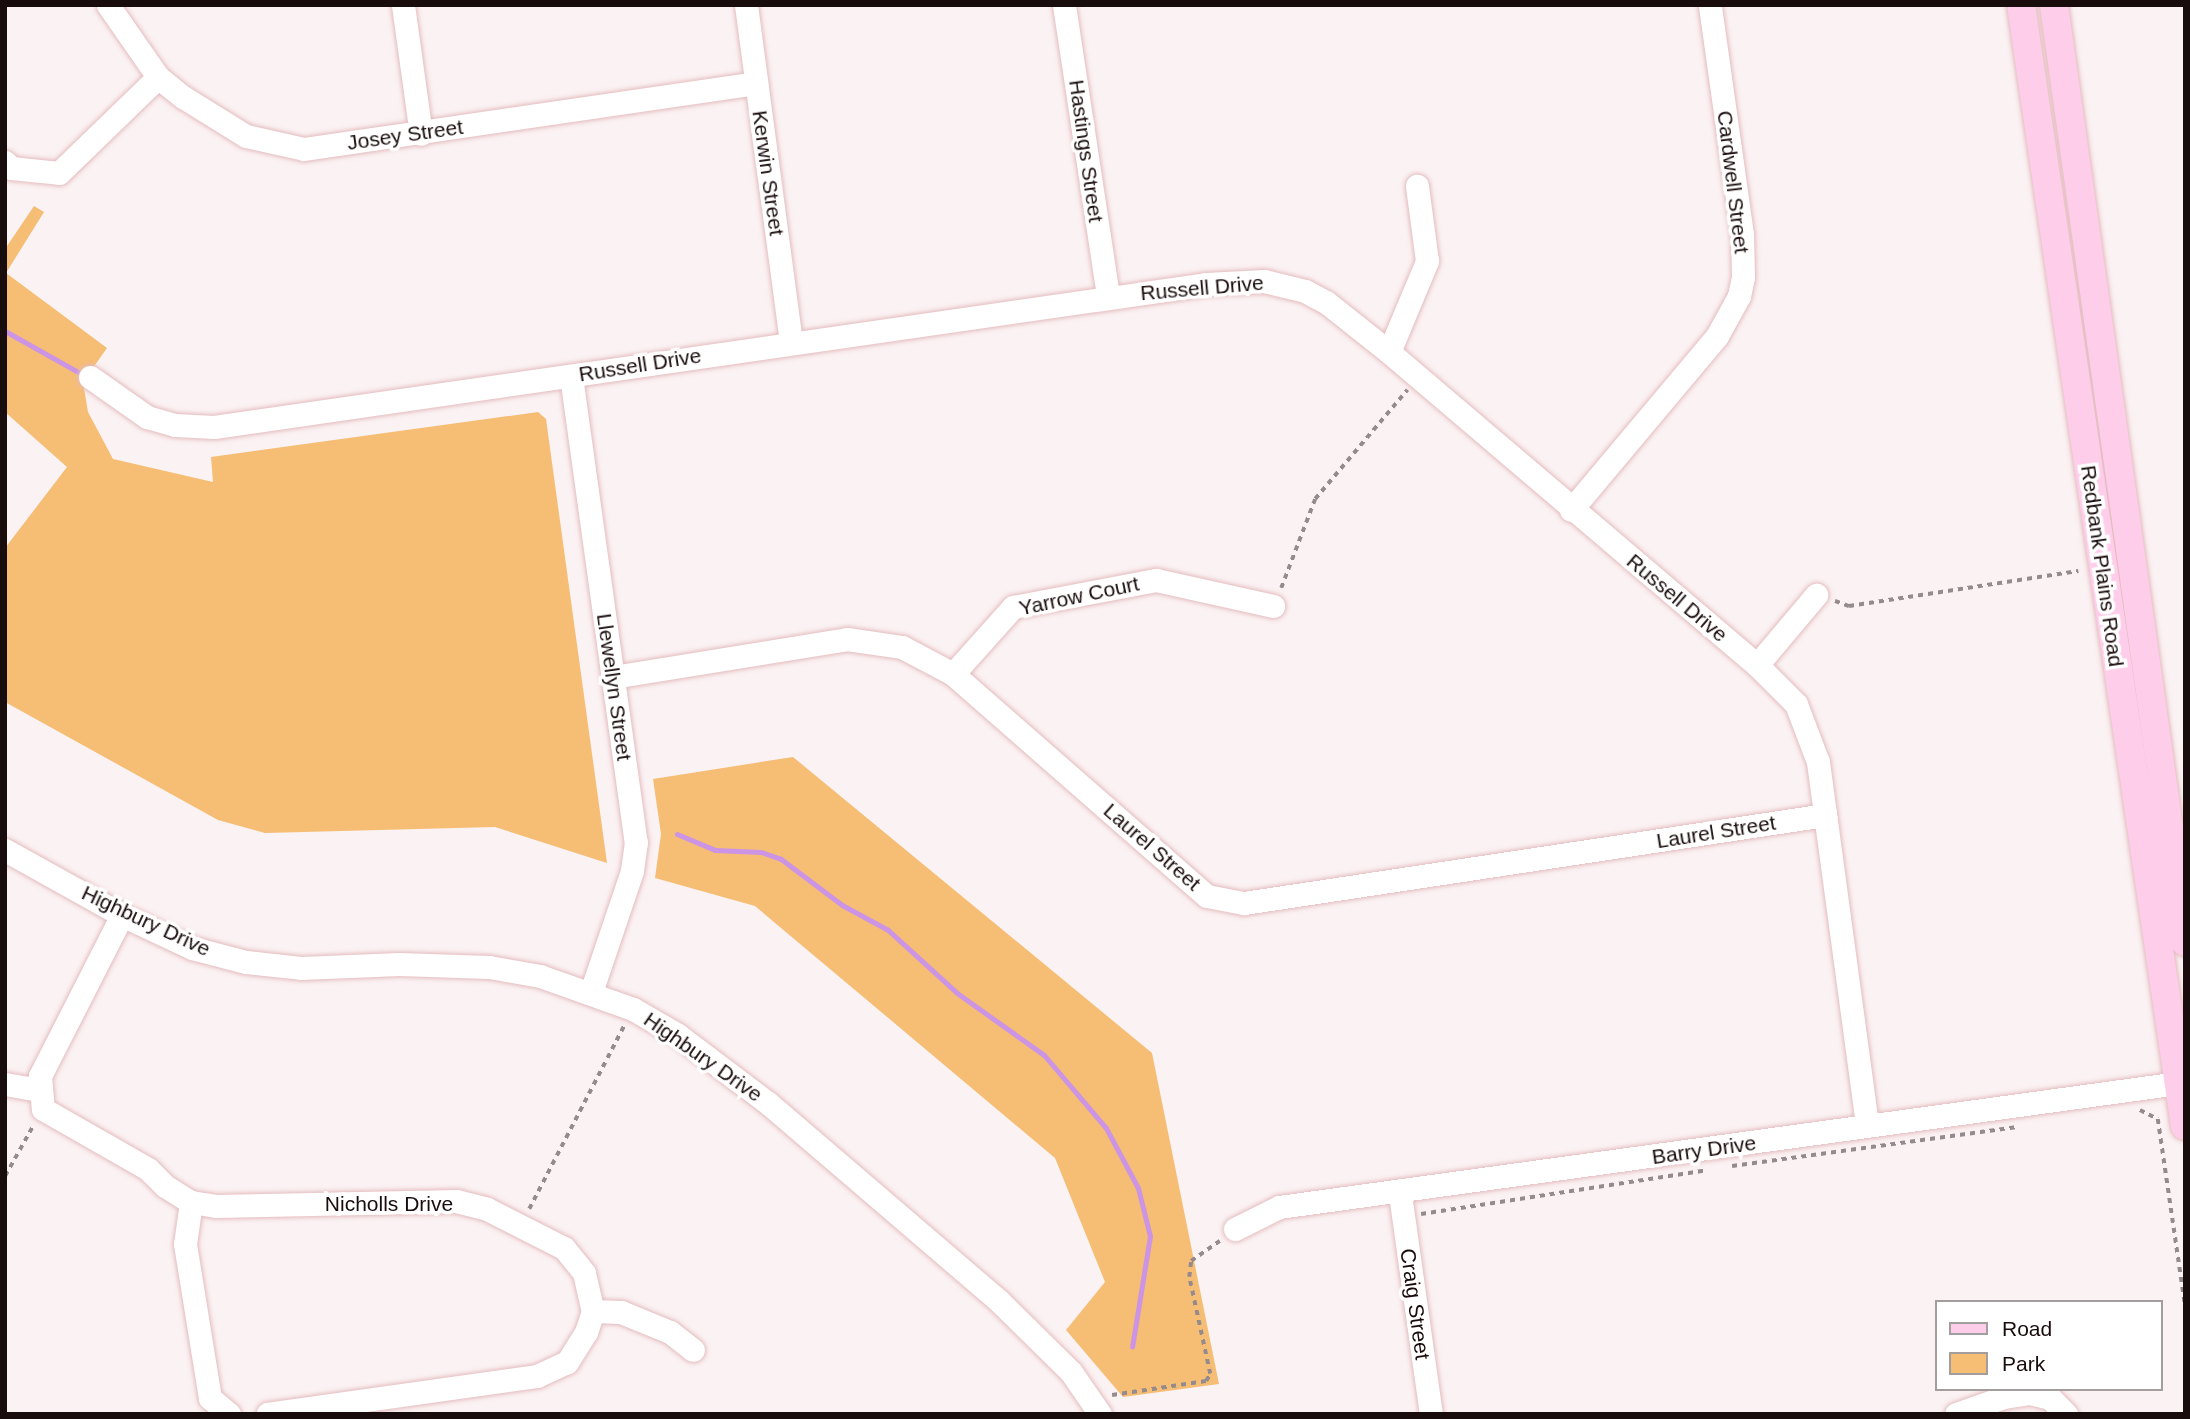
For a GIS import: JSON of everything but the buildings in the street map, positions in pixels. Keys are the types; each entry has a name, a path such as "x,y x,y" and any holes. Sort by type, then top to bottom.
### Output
{"main road":[{"name":"Redbank Plains Road","path":"2021,5 2185,1126"},
{"name":"Redbank Plains Road","path":"2054,5 2181,887 2185,942"}],"street":[{"name":"Josey Street","path":"108,5 158,77 246,135 304,149 755,83"},
{"path":"403,5 421,134"},
{"name":"Kerwin Street","path":"746,5 791,341"},
{"name":"Hastings Street","path":"1064,5 1108,297"},
{"name":"Cardwell Street","path":"1571,510 1717,336 1739,296 1743,245 1710,5"},
{"path":"5,162 11,168 58,173 158,77"},
{"path":"1389,352 1427,261 1417,186"},
{"name":"Russell Drive","path":"90,377 147,417 175,425 214,427 1108,297 1237,281 1286,284 1326,302 1389,352 1571,510 1757,665 1796,704 1810,733 1825,815 1867,1126"},
{"name":"Llewellyn Street","path":"571,376 636,842 632,871 591,992"},
{"name":"Yarrow Court","path":"953,674 1013,607 1156,580 1273,606"},
{"path":"1757,665 1816,596"},
{"name":"Laurel Street","path":"612,677 847,639 902,647 953,674 1207,896 1244,903 1825,815"},
{"name":"Highbury Drive","path":"5,850 122,915 192,948 246,962 301,968 399,964 489,967 540,976 633,1009 678,1035 768,1103 999,1301 1107,1408"},
{"path":"41,1099 40,1076 122,915"},
{"name":"Barry Drive","path":"1236,1229 1279,1207 1400,1194 2178,1083"},
{"name":"Nicholls Drive","path":"5,1084 41,1099 148,1169 165,1186 191,1202 216,1206 456,1201 521,1226 564,1248 583,1273 593,1311"},
{"name":"Craig Street","path":"1400,1194 1431,1414"},
{"path":"191,1202 185,1244 209,1398 229,1414"},
{"path":"268,1414 537,1376 567,1362 586,1332 593,1311 621,1312 670,1332 693,1350"},
{"path":"1956,1414 2004,1397 2030,1393 2050,1398 2066,1414"}],"path":[{"path":"1273,606 1315,499 1416,377"},
{"path":"1816,596 1849,606 2078,571"},
{"path":"521,1226 633,1009"},
{"path":"5,1177 41,1099"},
{"path":"2129,1112 2142,1110 2158,1119 2185,1305"},
{"path":"1728,1166 1953,1138 2024,1124"},
{"path":"1420,1214 1715,1169"},
{"path":"1107,1408 1110,1396 1206,1381 1210,1374 1189,1277 1191,1261 1236,1229"}],"green space":[{"path":"34,206 44,212 6,273 107,348 83,382 88,412 113,459 213,482 211,457 538,412 546,419 607,863 495,827 265,833 218,820 5,702 5,548 67,467 5,412 5,249"},
{"path":"793,757 1152,1053 1219,1384 1123,1397 1066,1330 1105,1282 1055,1158 755,906 655,878 661,834 653,779"}],"waterway":[{"path":"5,331 78,372"},
{"path":"677,834 715,850 761,852 781,859 842,905 888,930 957,993 1044,1055 1106,1128 1138,1188 1150,1236 1132,1347"}]}
